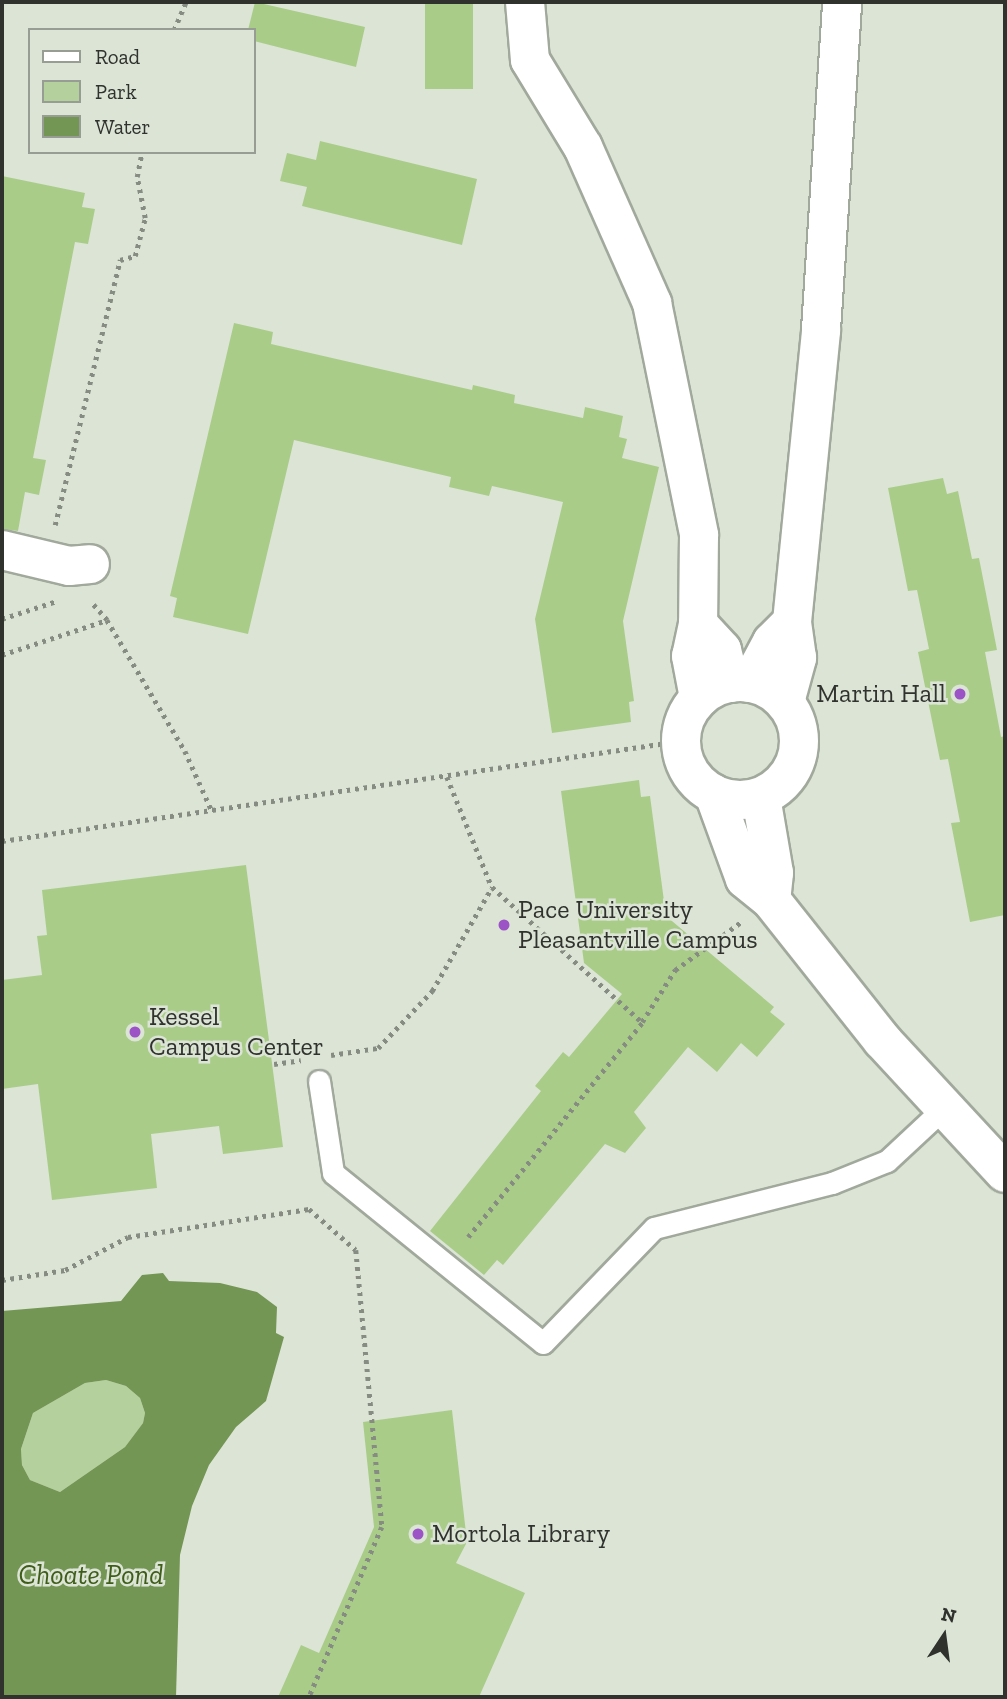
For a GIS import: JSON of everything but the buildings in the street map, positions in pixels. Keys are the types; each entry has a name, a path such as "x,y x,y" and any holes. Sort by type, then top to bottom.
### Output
{"street":[{"path":"525,2 530,60 583,147 652,303 699,535 698,624 722,650 726,688"},
{"path":"785,702 797,658 792,622 821,330 842,2"},
{"path":"2,550 73,577"},
{"path":"726,688 769,689 785,702 799,737 797,756 783,780 761,797 729,799 714,794 689,773 680,741 683,725 726,688 792,622"},
{"path":"714,794 745,879 771,900 882,1040 1005,1172"},
{"path":"761,797 774,873 771,900"}],"lane":[{"path":"319,1081 333,1172 543,1343 654,1228 832,1183 887,1161 945,1107"}],"path":[{"path":"175,28 186,2"},
{"path":"142,154 137,177 145,218 135,256 120,261 52,539 73,577 107,620 185,751 212,811"},
{"path":"2,619 73,577"},
{"path":"2,655 107,620"},
{"path":"2,841 680,741"},
{"path":"447,777 492,887 642,1023"},
{"path":"326,1056 379,1048 432,991 492,887"},
{"path":"468,1237 642,1023 675,970 771,900"},
{"path":"274,1064 313,1058"},
{"path":"2,1280 65,1270 128,1237 309,1209 356,1250 382,1527 309,1697"}],"green space":[{"path":"106,1380 126,1386 140,1398 145,1413 143,1423 125,1447 60,1492 30,1480 22,1465 21,1449 33,1413 85,1383"}],"water":[{"name":"Choate Pond","path":"163,1273 169,1281 220,1283 257,1292 277,1307 276,1333 284,1337 266,1401 236,1427 209,1465 192,1506 180,1555 176,1697 2,1697 2,1311 121,1301 142,1275","holes":["106,1380 126,1386 140,1398 145,1413 143,1423 125,1447 60,1492 30,1480 22,1465 21,1449 33,1413 85,1383"]}],"place":[{"name":"Martin Hall","path":"960,694"},
{"name":"Pace University Pleasantville Campus","path":"504,925"},
{"name":"Kessel Campus Center","path":"135,1032"},
{"name":"Mortola Library","path":"418,1534"}]}
